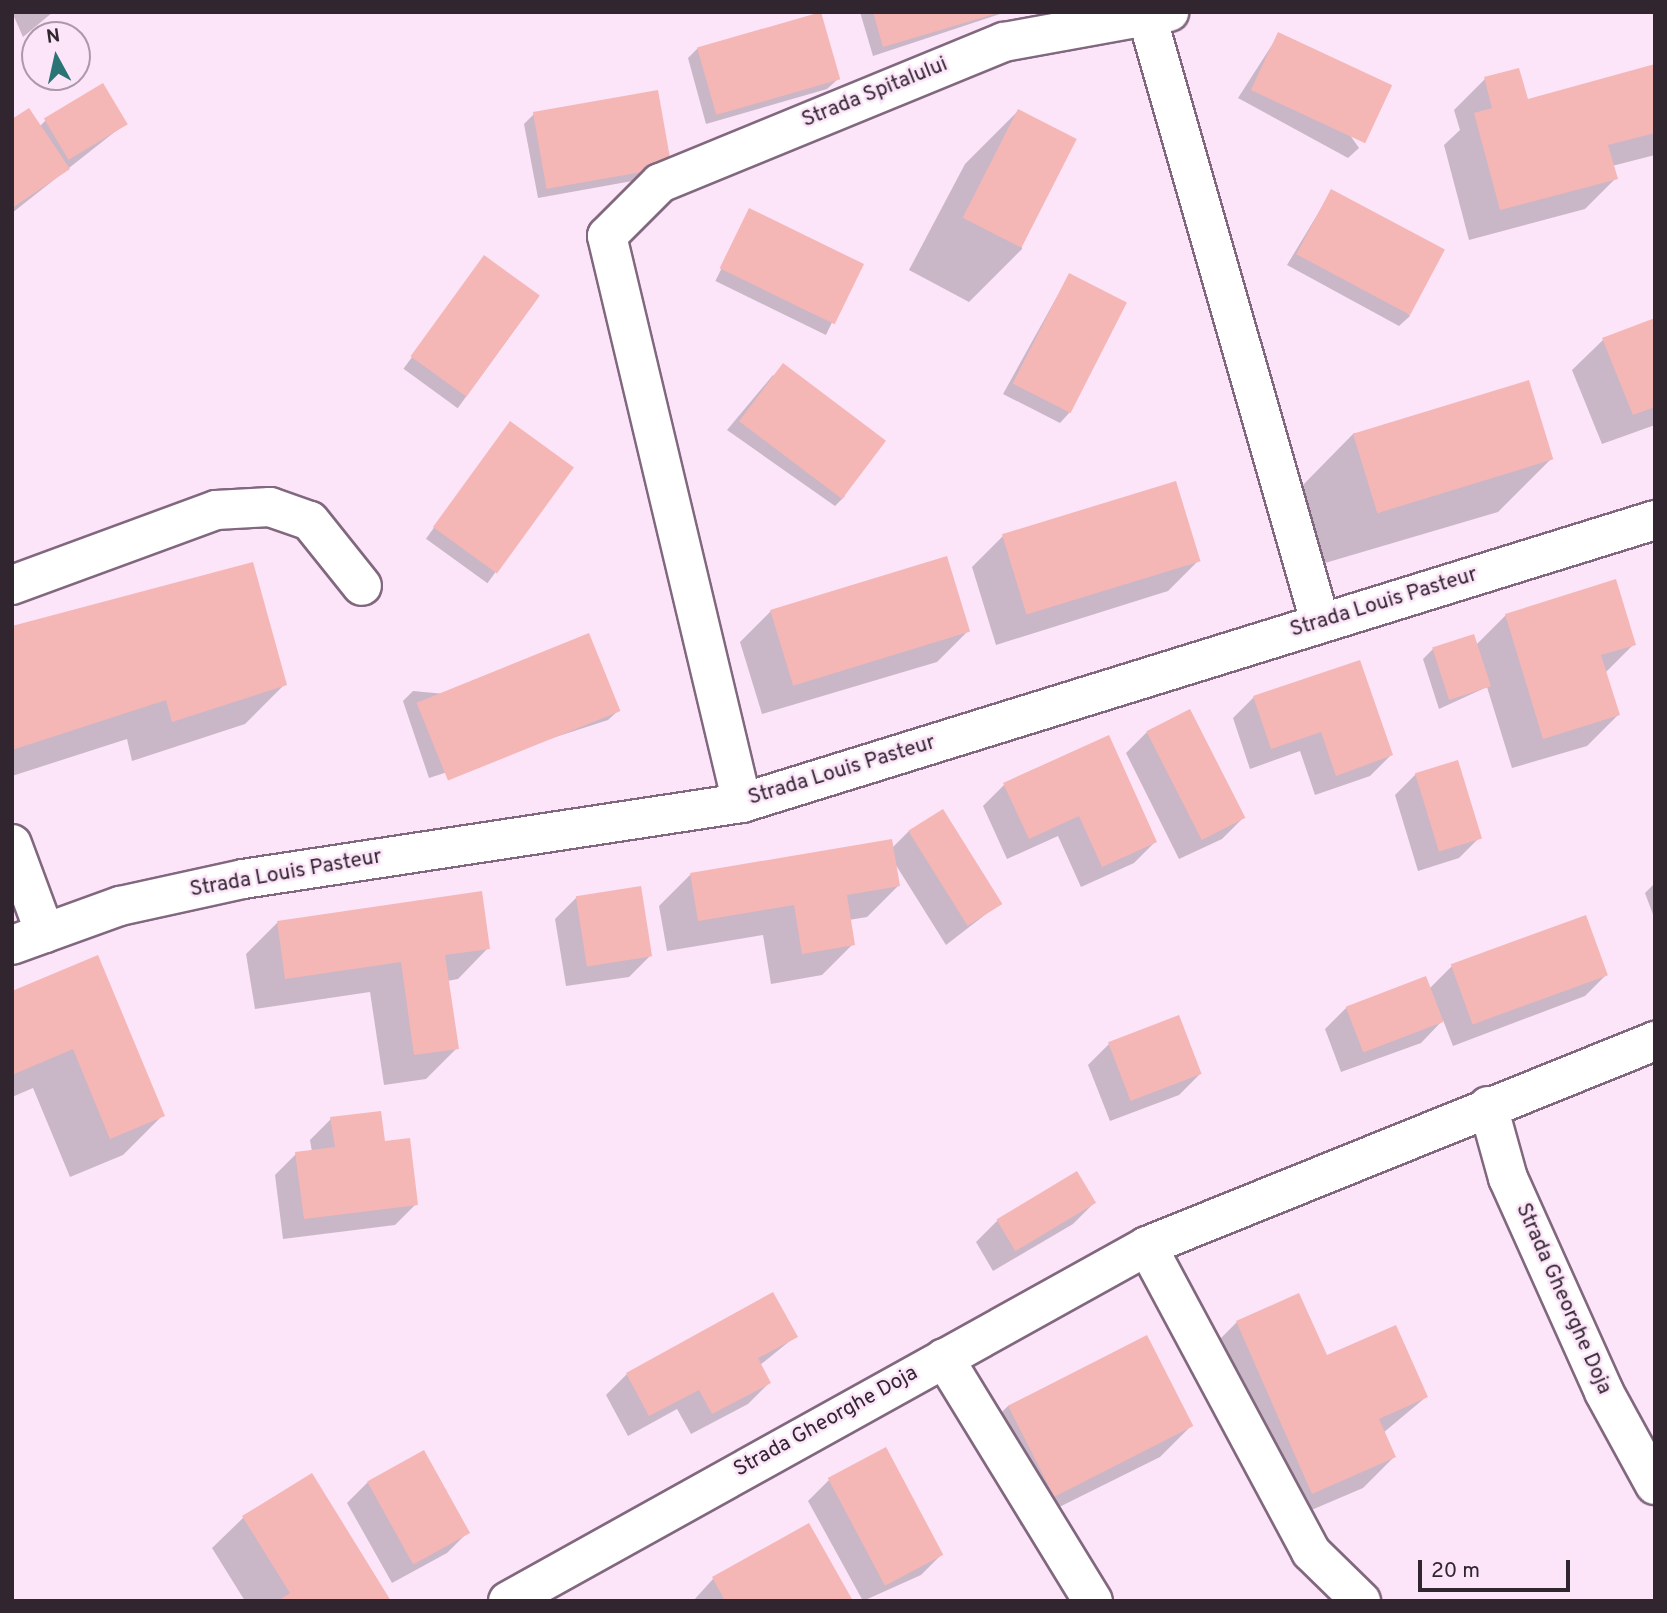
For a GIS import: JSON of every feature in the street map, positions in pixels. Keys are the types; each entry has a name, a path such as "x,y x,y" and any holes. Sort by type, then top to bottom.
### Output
{"street":[{"name":"Strada Spitalului","path":"742,803 607,236 660,183 729,151 1004,42 1158,16"},
{"path":"1158,16 1320,622"},
{"path":"12,585 216,510 270,506 310,521 362,586"},
{"name":"Strada Louis Pasteur","path":"29,939 120,906 243,879 742,803 1655,520"},
{"path":"12,844 29,939"},
{"name":"Strada Gheorghe Doja","path":"508,1601 1147,1247 1488,1106 1655,1041"},
{"name":"Strada Gheorghe Doja","path":"1488,1106 1514,1191 1604,1392 1655,1485"},
{"path":"1147,1247 1311,1552 1362,1601"},
{"path":"944,1358 1093,1601"}],"building":[{"path":"821,12 840,79 716,115 697,48"},
{"path":"873,12 998,12 998,13 883,47"},
{"path":"1278,32 1392,85 1365,143 1251,90"},
{"path":"1655,64 1655,133 1608,145 1618,179 1500,210 1474,113 1492,108 1484,77 1519,68 1528,99"},
{"path":"103,83 128,124 69,160 44,119"},
{"path":"658,90 672,167 546,189 533,112"},
{"path":"29,108 70,169 12,208 12,119"},
{"path":"1018,109 1077,139 1021,248 963,218"},
{"path":"1331,189 1445,250 1410,315 1296,254"},
{"path":"749,208 864,264 835,324 720,268"},
{"path":"484,255 540,296 466,397 411,356"},
{"path":"1069,273 1127,303 1071,413 1013,383"},
{"path":"1655,318 1655,407 1633,415 1602,338"},
{"path":"783,363 886,441 842,499 739,421"},
{"path":"1529,380 1553,459 1377,513 1353,434"},
{"path":"510,421 574,467 497,573 433,527"},
{"path":"1176,481 1201,561 1027,615 1002,534"},
{"path":"947,556 970,632 793,686 770,610"},
{"path":"253,562 287,685 172,722 166,700 12,750 12,626"},
{"path":"1616,579 1636,645 1601,655 1620,715 1543,739 1505,614"},
{"path":"589,633 620,711 448,781 417,703"},
{"path":"1474,634 1491,686 1449,700 1432,648"},
{"path":"1360,660 1393,755 1336,776 1321,732 1271,749 1253,696"},
{"path":"1190,709 1245,818 1202,840 1146,731"},
{"path":"1109,735 1157,842 1102,867 1079,816 1029,839 1003,783"},
{"path":"1458,760 1482,838 1439,852 1415,773"},
{"path":"943,809 1002,904 968,926 908,831"},
{"path":"892,839 900,886 847,895 855,945 802,954 794,905 698,921 690,873"},
{"path":"641,886 652,956 587,966 576,896"},
{"path":"482,891 490,949 445,955 459,1049 414,1055 401,962 285,979 277,921"},
{"path":"1586,915 1608,975 1473,1024 1451,964"},
{"path":"98,955 165,1116 110,1139 73,1049 12,1075 12,991"},
{"path":"1426,976 1444,1022 1363,1053 1346,1007"},
{"path":"1179,1015 1202,1074 1131,1101 1108,1042"},
{"path":"381,1111 385,1141 410,1138 418,1205 304,1219 295,1152 335,1147 330,1117"},
{"path":"1077,1171 1096,1203 1015,1251 996,1219"},
{"path":"773,1292 798,1337 758,1358 771,1383 712,1414 699,1390 649,1416 626,1373"},
{"path":"1299,1293 1327,1355 1396,1325 1428,1397 1379,1419 1396,1457 1312,1494 1236,1321"},
{"path":"1147,1335 1193,1426 1054,1497 1008,1406"},
{"path":"886,1447 943,1555 885,1586 828,1478"},
{"path":"424,1450 470,1533 413,1565 367,1482"},
{"path":"312,1473 391,1601 278,1601 290,1593 242,1516"},
{"path":"809,1523 853,1601 725,1601 712,1577"}]}
